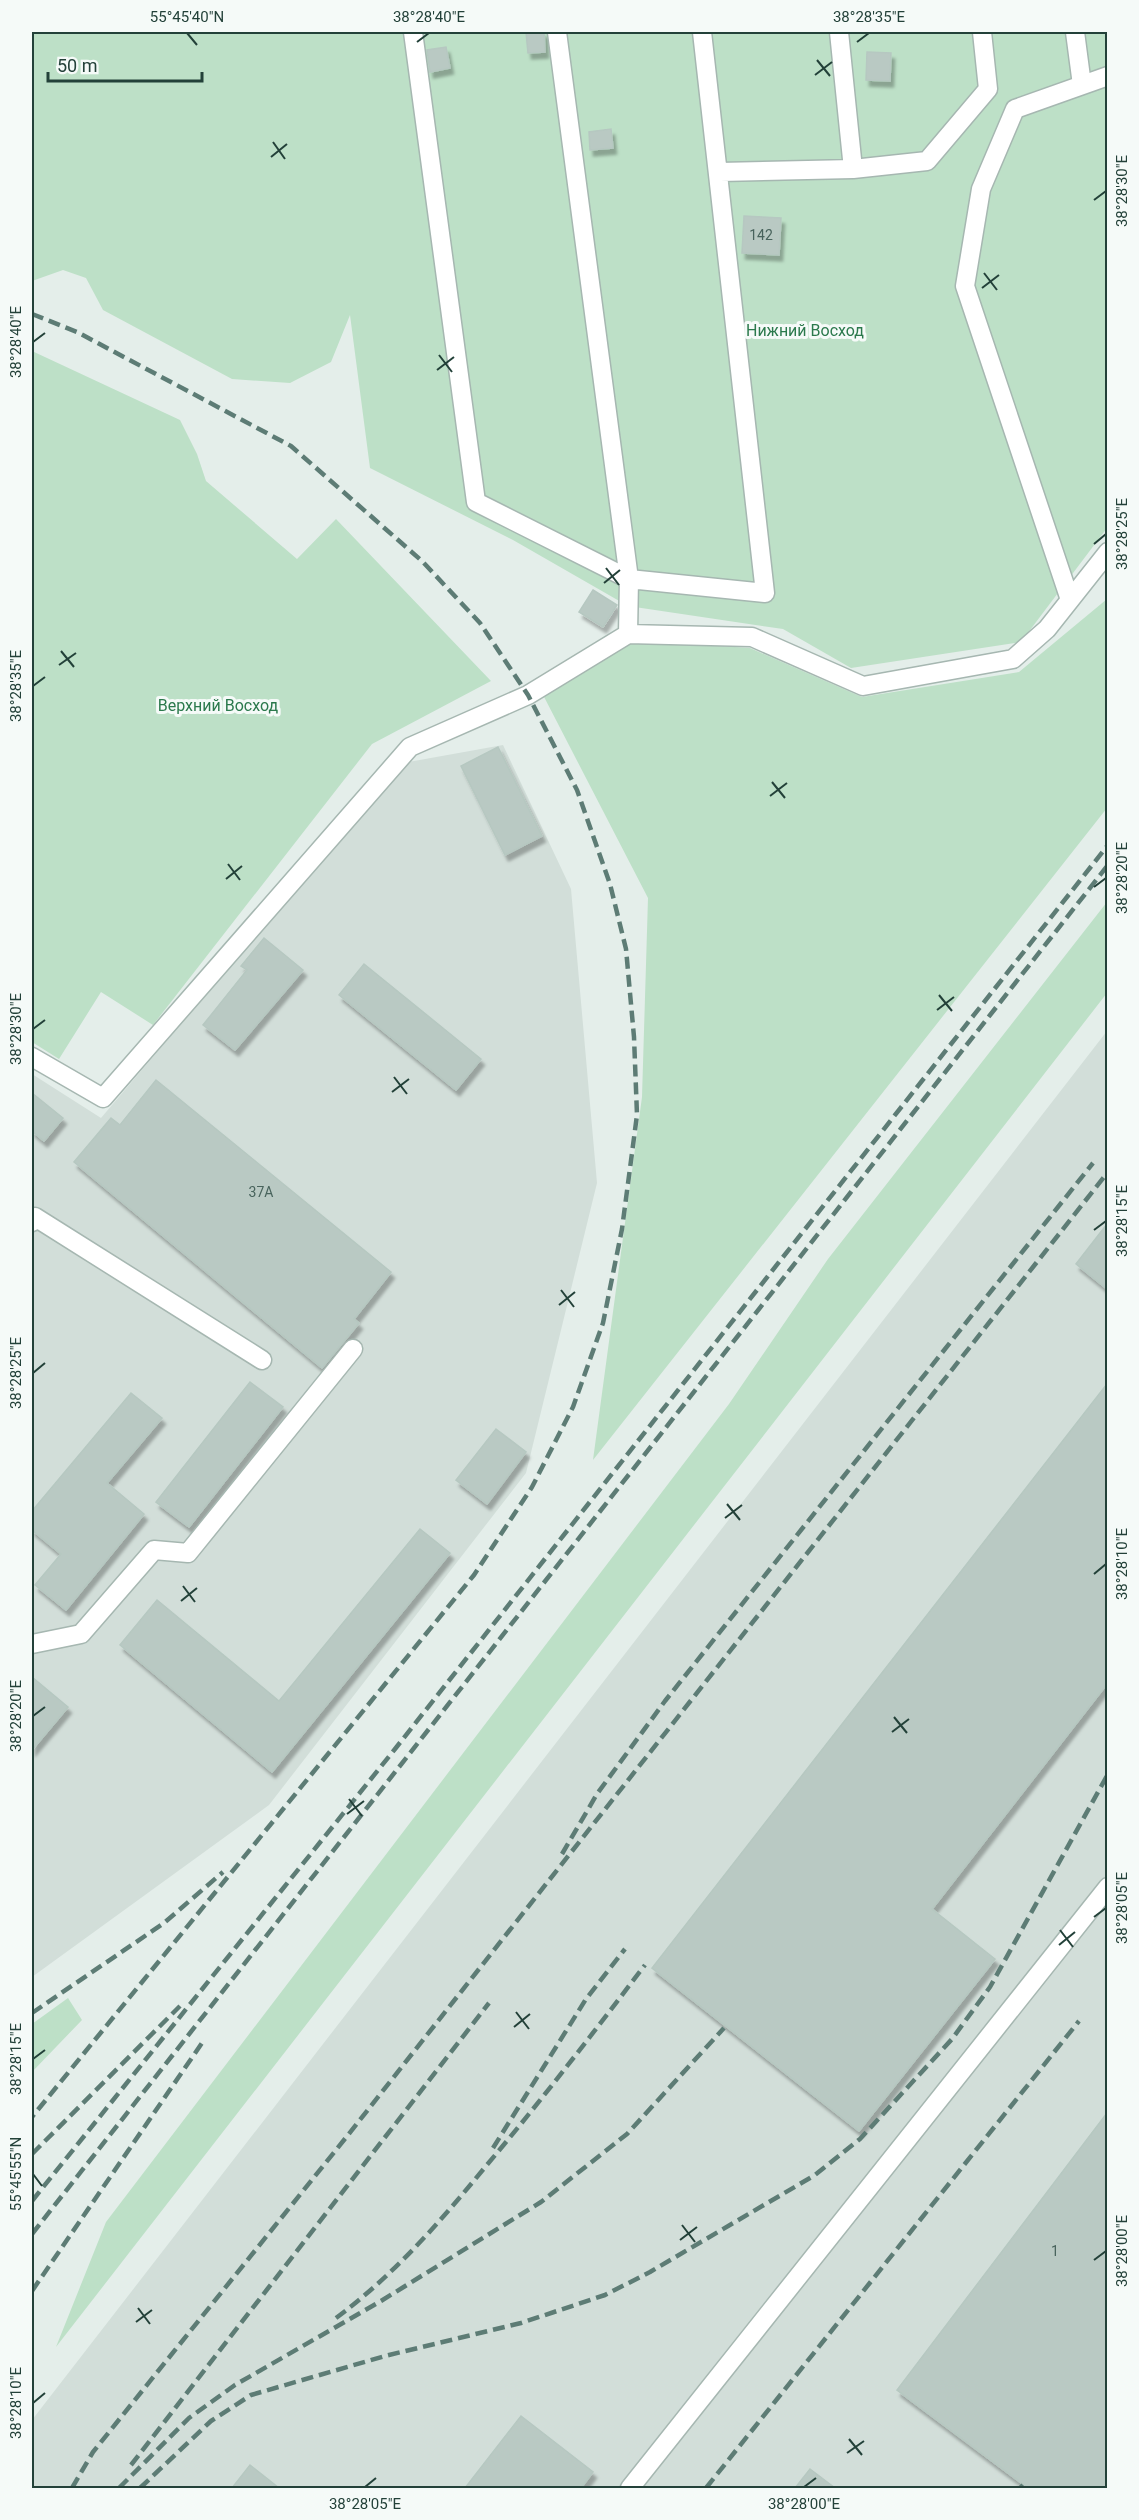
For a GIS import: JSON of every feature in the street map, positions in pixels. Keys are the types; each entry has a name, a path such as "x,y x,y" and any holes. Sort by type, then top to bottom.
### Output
{"lane":[{"path":"413,32 476,502 629,579 765,593 720,172 702,32"},
{"path":"557,32 629,579 628,634"},
{"path":"838,32 853,169"},
{"path":"720,172 853,169 927,161 988,89 982,32"},
{"path":"1075,32 1082,85"},
{"path":"1070,600 965,286 981,189 1015,109 1107,76"},
{"path":"32,1057 103,1098 410,747 528,695 628,634 752,637 863,686 1013,660 1047,629 1107,552"},
{"path":"32,1222 35,1217 262,1360"},
{"path":"32,1644 81,1634 154,1550 188,1553 353,1349"},
{"path":"630,2488 1101,1909 1107,1887"}],"shaded area":[{"path":"503,745 571,889 597,1183 526,1473 269,1805 32,1977 32,1074 101,1118 403,763"},
{"path":"1107,1031 1107,2488 32,2488 32,2420"}],"green space":[{"name":"Нижний Восход","path":"32,32 1107,32 1107,528 1021,642 851,668 783,629 628,606 513,540 370,468 350,315 331,362 290,383 232,379 103,310 86,278 63,270 32,281"},
{"name":"Верхний Восход","path":"32,351 180,420 197,454 206,481 297,559 336,519 491,681 372,744 153,1025 101,992 59,1059 32,1042"},
{"path":"1107,599 1107,808 593,1460 642,1097 648,898 541,691 628,640 750,648 862,697 1019,672"},
{"path":"1107,902 1107,993 56,2347 106,2222 729,1404 828,1259"},
{"path":"68,1998 82,2020 32,2072 32,2024"}],"building":[{"path":"526,32 544,32 545,52 528,53"},
{"path":"446,47 450,68 430,72 427,50"},
{"path":"867,52 891,53 890,81 866,80"},
{"path":"611,129 613,148 590,150 589,132"},
{"path":"744,216 781,218 779,255 742,253"},
{"path":"593,590 617,605 603,627 579,612"},
{"path":"498,747 542,836 505,855 461,766"},
{"path":"264,938 303,970 235,1050 203,1025 247,970 241,966"},
{"path":"364,964 481,1059 456,1090 339,995"},
{"path":"156,1080 391,1272 354,1319 359,1323 322,1368 74,1162 111,1118 120,1125"},
{"path":"32,1093 63,1118 44,1141 32,1131"},
{"path":"1107,1224 1107,1289 1076,1264"},
{"path":"250,1382 283,1407 189,1527 156,1502"},
{"path":"1107,1384 1107,1684 932,1909 995,1959 859,2131 652,1968"},
{"path":"131,1393 162,1418 107,1483 144,1514 66,1610 35,1585 61,1554 32,1530 32,1511"},
{"path":"496,1429 526,1452 487,1504 456,1480"},
{"path":"420,1529 450,1553 272,1772 120,1645 157,1600 279,1701"},
{"path":"32,1677 68,1707 32,1750"},
{"path":"1107,2113 1107,2488 1028,2488 897,2390"},
{"path":"521,2416 593,2472 581,2488 465,2488"},
{"path":"250,2465 279,2488 232,2488"},
{"path":"810,2469 835,2488 795,2488"}],"railway":[{"path":"32,314 77,332 291,446 422,561 480,623 528,695 577,790 610,884 626,949 634,1037 637,1115 622,1229 603,1323 573,1407 532,1487 474,1575 32,2117"},
{"path":"32,2201 395,1749 1108,845"},
{"path":"32,2234 1108,865"},
{"path":"562,1854 597,1794 665,1701 1093,1163"},
{"path":"72,2488 93,2452 348,2135 1108,1172"},
{"path":"140,2488 211,2421 251,2395 385,2356 521,2323 605,2295 650,2272 815,2175 860,2139 952,2039 990,1987 1108,1774"},
{"path":"32,2013 164,1923 223,1872"},
{"path":"493,2148 586,1999 625,1949"},
{"path":"336,2318 397,2266 451,2208 547,2092 645,1965"},
{"path":"131,2465 489,2003"},
{"path":"32,2154 180,2006"},
{"path":"706,2488 1079,2021"},
{"path":"119,2488 189,2418 235,2385 381,2301 541,2202 627,2134 724,2028"},
{"path":"32,2291 202,2043"},
{"path":"1020,2488 1023,2485"}]}
